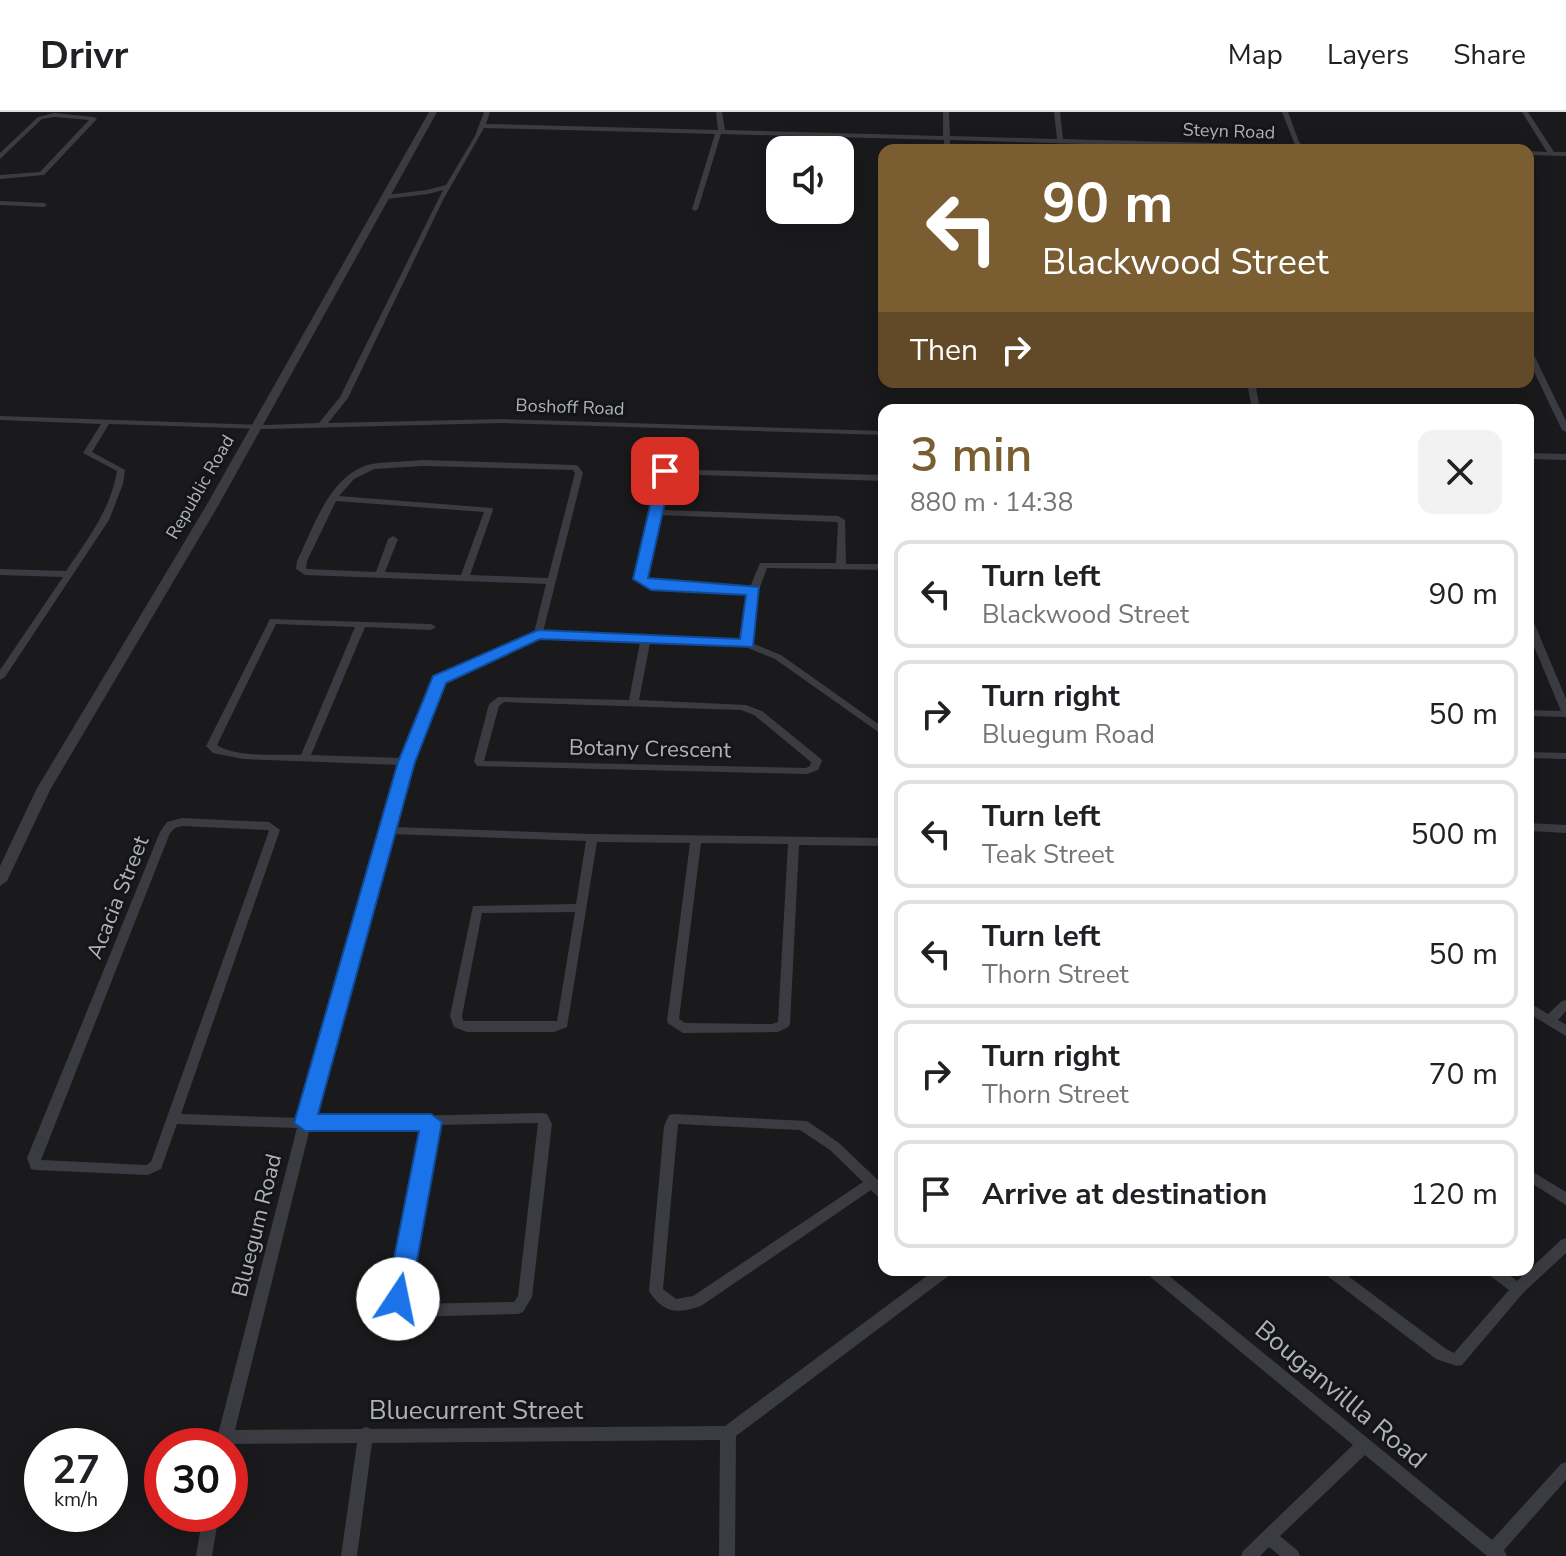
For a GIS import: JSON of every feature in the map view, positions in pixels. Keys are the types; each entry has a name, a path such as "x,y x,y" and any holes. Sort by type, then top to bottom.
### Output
{"street":[{"name":"Republic Road","path":"0,881 43,790 255,427 433,112"},
{"path":"322,425 344,398 449,185 483,126 487,112"},
{"path":"695,209 720,132 719,112"},
{"path":"946,112 947,144"},
{"path":"1057,112 1060,139"},
{"path":"1285,112 1299,144"},
{"path":"1525,112 1552,154"},
{"path":"0,157 44,117 84,115 94,119 42,174 0,177"},
{"name":"Steyn Road","path":"483,126 1180,144"},
{"path":"1534,153 1566,154"},
{"path":"386,197 421,194 449,185"},
{"path":"0,203 44,205"},
{"path":"1534,363 1566,430"},
{"name":"Boshoff Road","path":"0,418 255,427 502,421 878,433"},
{"path":"0,677 105,520 121,470 87,453 106,423"},
{"path":"1534,456 1566,457"},
{"path":"538,635 578,469 385,464 354,475 333,498 305,554 302,571 551,581"},
{"path":"754,590 642,582 654,512 666,470 878,478"},
{"path":"333,498 488,509 490,516 465,576"},
{"path":"654,512 838,519 842,522 841,565"},
{"path":"380,574 393,539"},
{"path":"878,567 765,565 754,590 747,644 778,657 878,729"},
{"path":"0,572 69,574"},
{"path":"406,762 243,756 215,750 211,745 273,621 431,627"},
{"path":"305,758 361,625"},
{"name":"Bluegum Road","path":"228,1428 305,1123 406,762 439,680 538,635 747,644"},
{"path":"1534,635 1566,712 1534,713"},
{"name":"Botany Crescent","path":"634,703 645,641"},
{"name":"Botany Crescent","path":"498,700 634,703 748,708 814,756 817,764 807,771 479,763 498,700"},
{"path":"1534,755 1566,756"},
{"name":"Acacia Street","path":"182,822 274,827 275,832 173,1119 156,1165 151,1169 40,1166 33,1162 167,828 182,822"},
{"path":"1534,827 1566,829"},
{"path":"388,830 592,838 878,842"},
{"path":"580,908 477,909 456,1019 467,1027 561,1026 592,838"},
{"path":"696,839 673,1021 683,1028 774,1029 784,1024 794,840"},
{"path":"1549,1021 1566,1004"},
{"path":"1534,1011 1566,1031"},
{"path":"173,1119 305,1123 539,1117 546,1124 522,1305 515,1309 405,1311 399,1307 431,1122"},
{"path":"872,1183 696,1302 674,1306 658,1295 655,1279 673,1120 802,1125 816,1134 872,1183 878,1188"},
{"path":"1534,1178 1566,1199"},
{"path":"1534,1274 1566,1244"},
{"path":"727,1556 728,1433 938,1276"},
{"name":"Bouganvillla Road","path":"1160,1276 1496,1554"},
{"path":"1338,1276 1453,1360 1460,1358 1532,1276"},
{"path":"1501,1276 1518,1289"},
{"name":"Bluecurrent Street","path":"248,1441 366,1434 728,1433"},
{"path":"349,1556 366,1434"},
{"path":"1249,1556 1364,1445"},
{"path":"1496,1554 1566,1469"},
{"path":"204,1556 208,1532"},
{"path":"1269,1537 1292,1556"}],"route":[{"path":"398,1299 431,1122 305,1123 406,762 430,694 439,680 454,670 538,635 747,644 754,590 651,585 640,579 665,471"}]}
